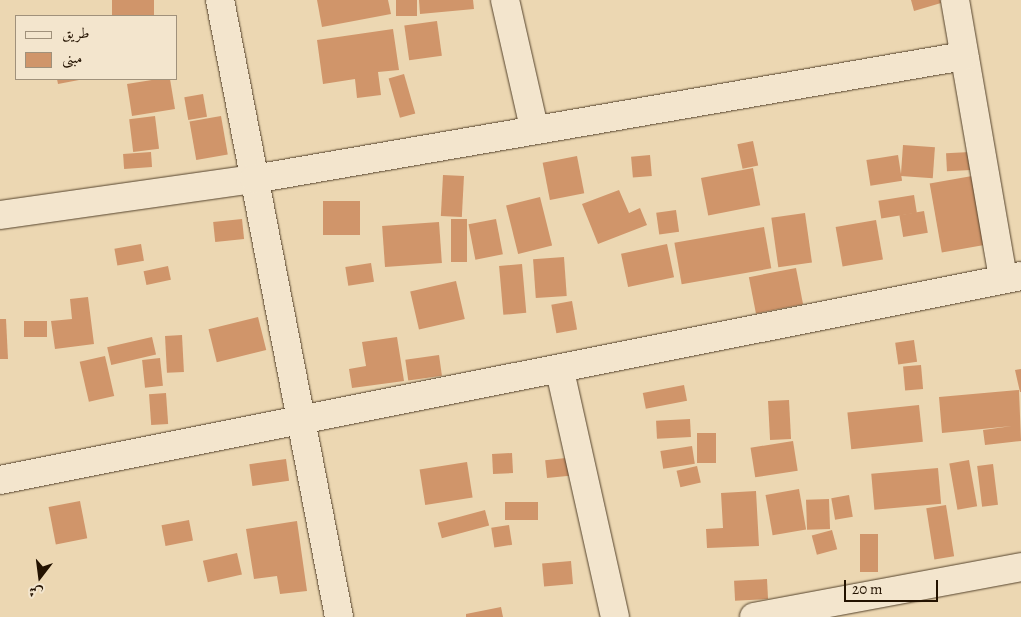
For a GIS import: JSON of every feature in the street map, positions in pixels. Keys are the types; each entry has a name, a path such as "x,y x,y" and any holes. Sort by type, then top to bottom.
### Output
{"street":[{"path":"220,0 303,421 339,617"},
{"path":"505,0 534,128"},
{"path":"0,480 560,370 1012,278 964,56 955,0"},
{"path":"0,216 254,179 534,128 964,56"},
{"path":"560,370 615,617"},
{"path":"754,617 1021,568"}],"building":[{"path":"112,0 154,0 154,15 112,15"},
{"path":"317,0 388,0 391,14 322,27"},
{"path":"396,0 417,0 417,16 396,16"},
{"path":"419,0 473,0 474,9 420,14"},
{"path":"911,0 940,0 941,3 914,11"},
{"path":"437,21 442,56 409,60 404,26"},
{"path":"393,29 399,70 378,72 381,95 357,98 355,79 323,84 317,40"},
{"path":"404,74 415,113 400,118 389,78"},
{"path":"57,80 79,80 58,84"},
{"path":"152,80 170,80 175,109 132,116 127,84"},
{"path":"203,94 207,117 188,120 184,97"},
{"path":"155,116 159,149 133,152 129,119"},
{"path":"221,116 228,154 196,160 189,122"},
{"path":"753,141 758,165 743,169 737,144"},
{"path":"903,145 935,147 933,178 901,176"},
{"path":"151,152 152,167 124,169 123,154"},
{"path":"970,152 971,170 947,171 946,153"},
{"path":"650,155 652,176 633,178 631,157"},
{"path":"898,155 902,181 870,186 866,160"},
{"path":"577,156 584,193 550,200 543,163"},
{"path":"753,168 760,205 708,215 701,178"},
{"path":"443,175 464,176 462,217 441,216"},
{"path":"972,176 984,245 942,252 930,183"},
{"path":"619,190 629,213 640,208 647,225 598,244 582,204"},
{"path":"914,195 917,213 881,218 878,201"},
{"path":"540,197 552,246 518,254 506,205"},
{"path":"323,201 360,201 360,235 323,235"},
{"path":"676,210 679,232 659,235 656,213"},
{"path":"924,211 928,233 903,237 899,215"},
{"path":"805,213 812,263 778,267 771,218"},
{"path":"242,219 244,239 215,242 213,222"},
{"path":"451,219 467,219 467,262 451,262"},
{"path":"496,219 503,254 475,260 469,224"},
{"path":"876,220 883,259 843,267 836,227"},
{"path":"439,222 442,263 385,267 382,226"},
{"path":"764,227 771,268 682,284 674,243"},
{"path":"141,244 144,261 117,265 114,249"},
{"path":"667,244 674,277 628,287 621,254"},
{"path":"564,257 567,296 536,298 533,259"},
{"path":"371,263 374,282 348,286 345,267"},
{"path":"522,264 526,313 503,315 499,266"},
{"path":"168,266 171,280 146,285 144,271"},
{"path":"796,268 803,304 756,313 749,277"},
{"path":"456,281 465,319 419,330 410,292"},
{"path":"88,297 94,344 55,349 51,321 72,319 70,299"},
{"path":"572,301 577,330 556,333 551,305"},
{"path":"258,317 266,350 217,362 209,329"},
{"path":"0,319 6,319 8,359 0,359"},
{"path":"24,321 47,321 47,337 24,337"},
{"path":"182,335 184,372 167,373 165,336"},
{"path":"152,337 156,355 111,365 107,347"},
{"path":"397,337 404,381 352,388 349,369 366,366 362,342"},
{"path":"914,340 917,362 898,364 895,343"},
{"path":"439,355 442,376 408,381 405,360"},
{"path":"105,356 114,396 89,402 80,362"},
{"path":"160,358 163,386 145,388 142,360"},
{"path":"921,365 923,389 905,390 903,367"},
{"path":"1021,369 1021,392 1020,392 1015,370"},
{"path":"684,385 687,401 646,409 643,393"},
{"path":"1019,390 1021,441 985,445 983,430 1012,426 942,433 939,397"},
{"path":"166,393 168,424 151,425 149,394"},
{"path":"789,400 791,439 770,440 768,401"},
{"path":"919,405 923,442 851,449 847,413"},
{"path":"690,419 691,437 657,439 656,421"},
{"path":"697,433 716,433 716,463 697,463"},
{"path":"793,441 798,471 755,477 751,448"},
{"path":"692,446 695,464 663,469 660,451"},
{"path":"512,453 513,473 493,474 492,454"},
{"path":"575,457 577,475 547,478 545,460"},
{"path":"286,459 289,481 252,486 249,464"},
{"path":"969,460 977,506 957,510 949,463"},
{"path":"467,462 473,498 425,505 420,470"},
{"path":"993,464 998,505 982,507 977,466"},
{"path":"697,466 701,483 680,487 677,471"},
{"path":"938,468 941,504 874,510 871,474"},
{"path":"799,489 806,529 773,535 766,495"},
{"path":"756,491 759,546 707,548 706,529 723,528 721,493"},
{"path":"849,495 853,517 835,520 831,498"},
{"path":"829,499 830,529 807,530 806,500"},
{"path":"80,501 87,538 56,544 49,507"},
{"path":"505,502 538,502 538,520 505,520"},
{"path":"946,505 954,556 934,559 926,508"},
{"path":"485,510 489,525 442,538 438,523"},
{"path":"189,520 193,541 166,546 162,525"},
{"path":"297,521 307,591 280,594 277,576 254,579 246,529"},
{"path":"509,525 512,545 494,548 491,528"},
{"path":"832,530 837,549 817,555 812,535"},
{"path":"860,534 878,534 878,572 860,572"},
{"path":"237,553 242,574 208,582 203,561"},
{"path":"571,561 573,584 544,586 542,564"},
{"path":"767,579 768,599 735,601 734,581"},
{"path":"501,607 503,617 466,617 466,614"}]}
